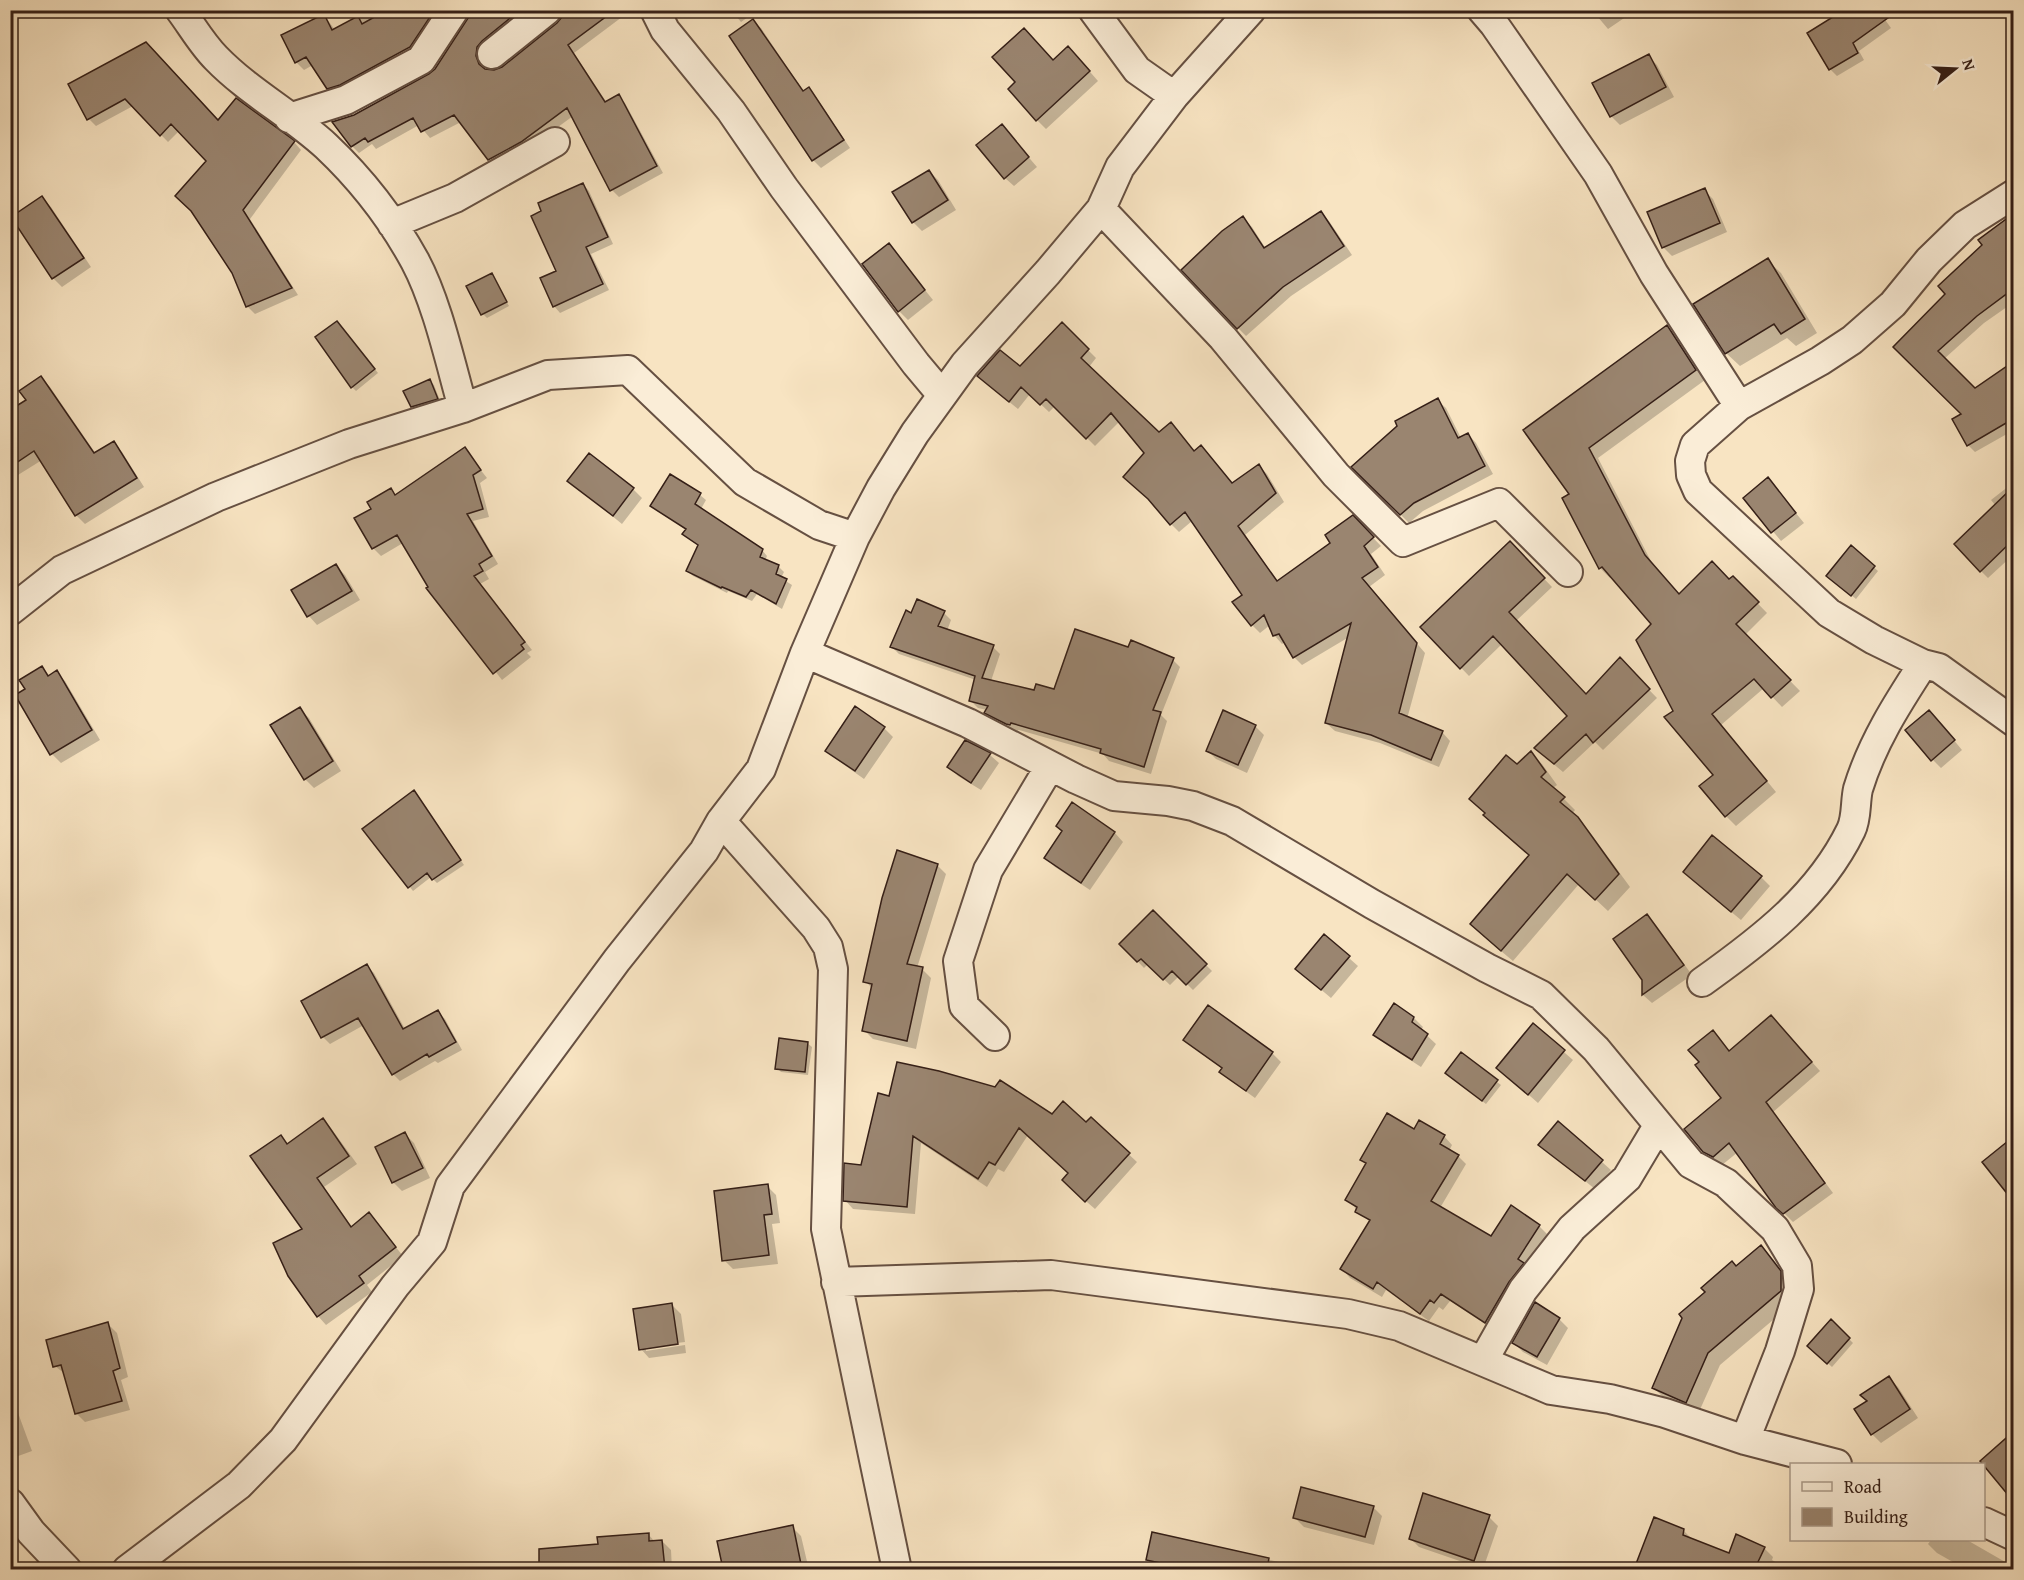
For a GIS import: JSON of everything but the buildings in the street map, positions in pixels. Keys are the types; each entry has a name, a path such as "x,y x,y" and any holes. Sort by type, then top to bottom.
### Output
{"street":[{"path":"180,10 215,57 325,146 359,182 392,224 415,262 430,299 463,408"},
{"path":"289,118 346,100 421,60 454,10"},
{"path":"492,54 547,10"},
{"path":"655,10 664,30 731,111 784,188 916,364 942,395"},
{"path":"1093,10 1137,70 1174,96"},
{"path":"127,1569 239,1485 283,1440 395,1286 432,1242 450,1186 617,960 704,851 722,821 761,769 805,653 855,537 886,479 915,433 965,364 1048,272 1101,208 1120,167 1174,96 1251,10"},
{"path":"1482,10 1598,174 1654,274 1739,406"},
{"path":"392,224 454,198 555,142"},
{"path":"2013,194 1965,225 1929,260 1893,304 1852,340 1820,361 1739,406 1695,445 1689,461 1691,475 1698,491 1829,612 1874,640 1923,664 1939,668 2013,722"},
{"path":"1101,208 1223,338 1336,475 1403,542 1499,503 1568,572"},
{"path":"10,611 62,570 216,497 349,444 463,408 548,375 628,370 745,482 819,525 855,537"},
{"path":"805,653 968,723 1114,796 1168,801 1193,806 1232,820 1455,951 1541,995 1596,1049 1691,1164 1726,1183 1775,1229 1797,1266 1799,1289 1780,1351 1745,1440"},
{"path":"1702,982 1754,945 1809,894 1826,870 1852,828 1858,791 1877,741 1894,708 1923,664"},
{"path":"995,1036 964,1006 958,961 988,870 1050,766"},
{"path":"722,821 816,928 828,946 833,969 826,1229 897,1569"},
{"path":"1483,1361 1523,1290 1572,1228 1628,1178 1658,1126"},
{"path":"836,1282 1051,1275 1141,1285 1348,1314 1399,1326 1551,1390 1610,1399 1654,1410 1745,1440 1833,1463"},
{"path":"10,1503 32,1532 67,1569"},
{"path":"1985,1523 2013,1536"}]}
